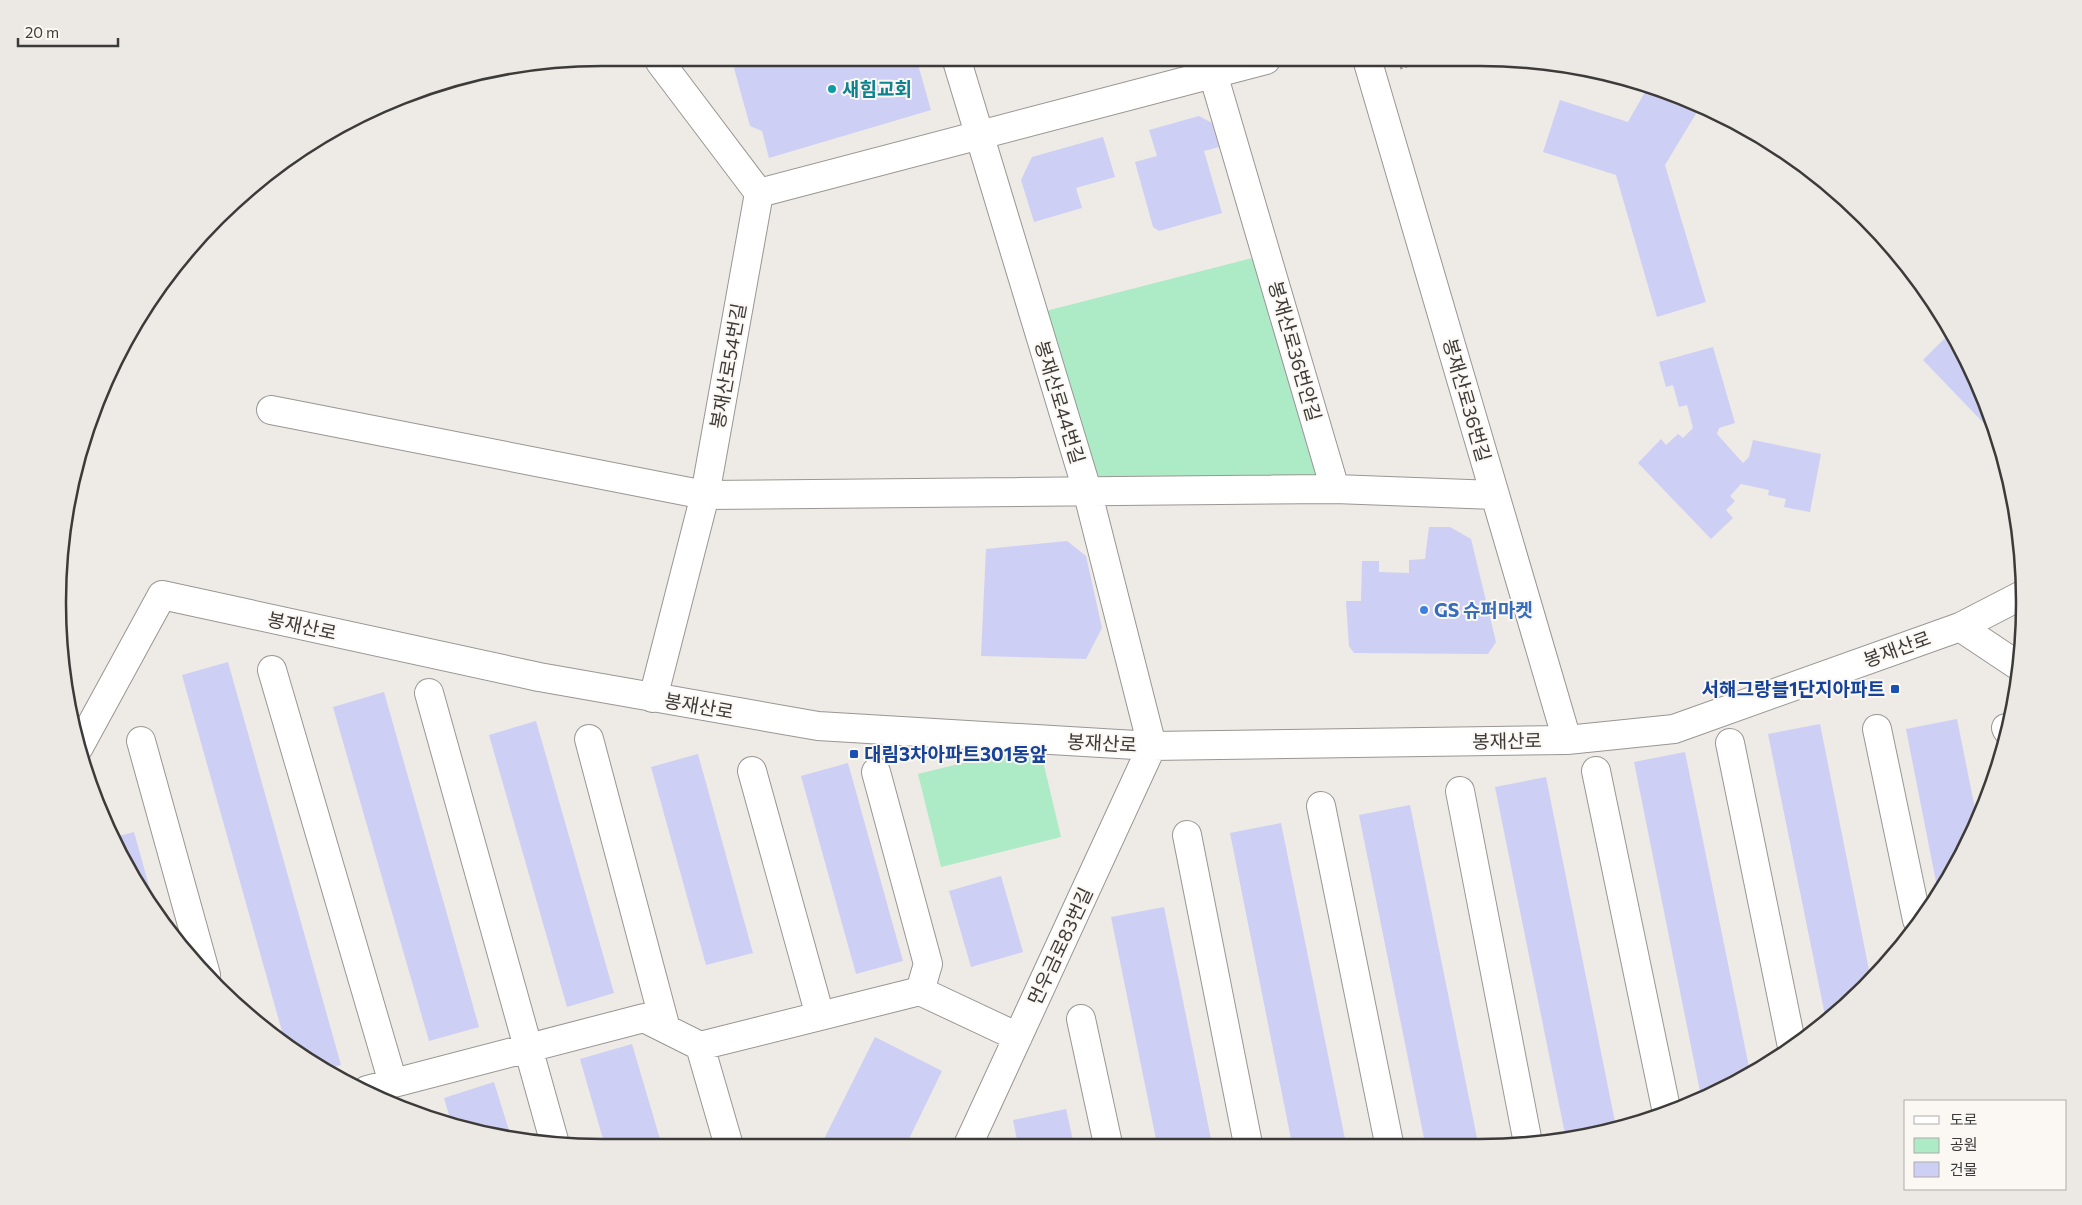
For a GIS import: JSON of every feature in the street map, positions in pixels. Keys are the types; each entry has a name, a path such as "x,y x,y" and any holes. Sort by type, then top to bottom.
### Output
{"street":[{"path":"663,66 759,193 980,134 1211,67"},
{"name":"봉재산로44번길","path":"959,66 1087,490 1152,746"},
{"name":"봉재산로36번길","path":"1369,66 1567,740"},
{"name":"봉재산로36번안길","path":"1211,67 1335,489"},
{"name":"봉재산로54번길","path":"654,698 705,495 759,193"},
{"path":"271,410 705,495 1335,489 1495,495"},
{"name":"봉재산로","path":"84,738 162,595 539,677 818,726 1152,746 1567,740 1674,729 1960,627 2016,598"},
{"path":"1960,627 2012,662"},
{"path":"272,670 393,1083"},
{"path":"429,692 553,1136"},
{"path":"1877,729 1916,914"},
{"path":"590,739 666,1029"},
{"path":"141,741 201,959"},
{"path":"1730,743 1790,1039"},
{"name":"먼우금로83번길","path":"971,1139 1152,746"},
{"path":"1596,771 1666,1105"},
{"path":"752,772 820,1016"},
{"path":"876,772 928,964 920,991"},
{"path":"1460,791 1527,1137"},
{"path":"1321,806 1388,1139"},
{"path":"1187,835 1247,1139"},
{"path":"375,1088 644,1018 700,1046 920,991 1018,1037"},
{"path":"1082,1020 1107,1139"},
{"path":"700,1046 727,1139"}],"green space":[{"path":"1260,256 1321,479 1094,485 1042,312"},
{"path":"995,755 1042,757 1061,837 941,867 918,774"}],"building":[{"name":"새힘교회","path":"738,66 918,66 931,110 769,158 762,131 750,126 734,68"},
{"path":"1645,93 1697,112 1665,165 1706,302 1657,317 1616,175 1543,152 1560,100 1628,122"},
{"path":"1199,116 1212,123 1219,147 1204,151 1222,213 1159,231 1153,227 1135,162 1157,156 1149,130"},
{"path":"1103,137 1115,177 1076,188 1082,208 1034,222 1021,180 1032,157"},
{"path":"1946,337 1975,397 1985,425 1923,360"},
{"path":"1713,347 1735,423 1719,428 1717,434 1743,463 1749,457 1753,440 1821,454 1810,512 1784,507 1786,499 1768,495 1769,490 1741,484 1730,496 1735,501 1726,510 1733,518 1711,539 1638,463 1661,439 1666,445 1678,434 1683,438 1693,428 1687,405 1679,407 1673,385 1666,387 1659,362"},
{"path":"1429,527 1450,527 1471,539 1496,642 1488,654 1354,653 1349,646 1346,601 1361,601 1362,561 1379,561 1379,572 1409,573 1409,560 1425,559"},
{"path":"1067,541 1086,556 1102,628 1086,659 981,656 986,549"},
{"path":"228,662 341,1065 334,1067 282,1032 182,675"},
{"path":"384,692 479,1027 429,1041 333,707"},
{"path":"1957,719 1975,808 1936,883 1906,729"},
{"path":"536,721 614,993 567,1007 489,735"},
{"path":"1820,724 1869,971 1825,1013 1768,734"},
{"path":"1685,752 1749,1066 1700,1091 1634,762"},
{"path":"698,754 753,953 706,965 651,767"},
{"path":"848,763 903,961 856,974 801,776"},
{"path":"1546,777 1615,1121 1564,1131 1495,787"},
{"path":"1410,805 1477,1139 1424,1139 1359,815"},
{"path":"1281,823 1345,1139 1291,1139 1230,833"},
{"path":"134,832 150,889 138,871 120,836"},
{"path":"1001,876 1023,952 971,967 949,891"},
{"path":"1164,907 1211,1139 1156,1139 1111,917"},
{"path":"875,1037 942,1071 909,1139 824,1139"},
{"path":"632,1044 660,1139 603,1139 580,1059"},
{"path":"494,1082 509,1130 449,1116 444,1098"},
{"path":"1066,1109 1073,1139 1017,1139 1013,1120"}],"place":[{"name":"새힘교회","path":"832,89"},
{"name":"GS 슈퍼마켓","path":"1424,610"},
{"name":"서해그랑블1단지아파트","path":"1895,689"},
{"name":"대림3차아파트301동앞","path":"854,754"}]}
